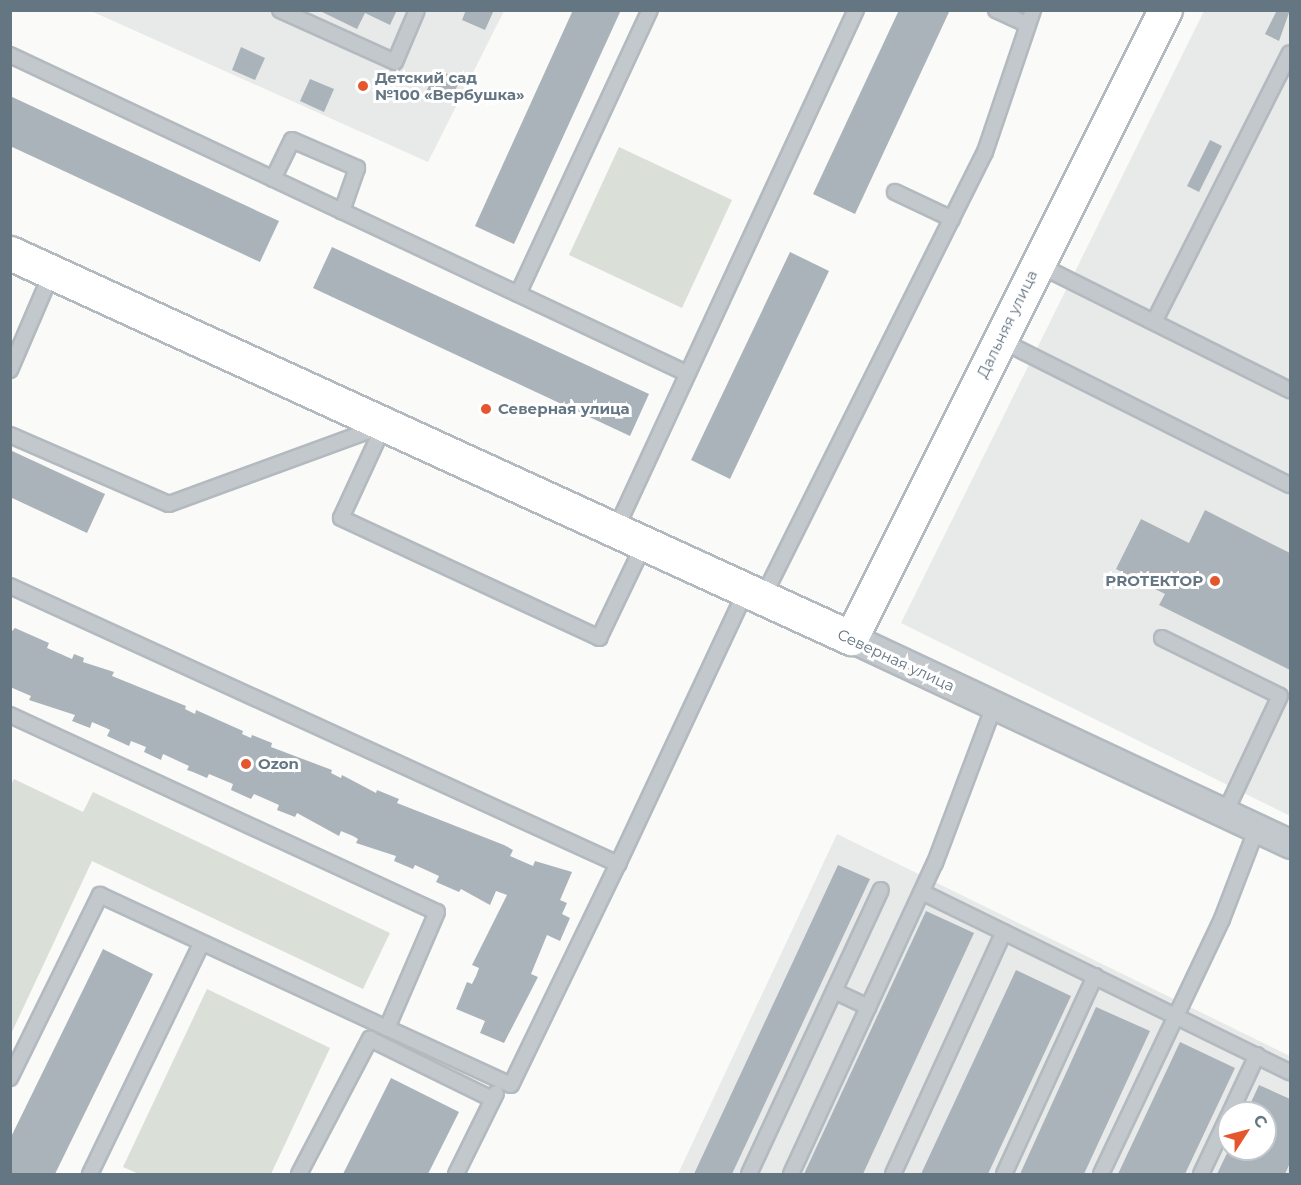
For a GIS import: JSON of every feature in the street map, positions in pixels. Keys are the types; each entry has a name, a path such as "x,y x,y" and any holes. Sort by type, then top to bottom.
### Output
{"street":[{"name":"Дальняя улица","path":"851,638 1165,11"},
{"name":"Северная улица","path":"10,253 851,638 1290,844"}],"lane":[{"path":"280,10 395,62 417,10"},
{"path":"518,294 650,10"},
{"path":"384,425 341,518 599,638 629,538 686,373 856,10"},
{"path":"996,10 1028,25"},
{"path":"10,1078 100,895 201,944 511,1085 618,864 754,595 985,152 1033,10"},
{"path":"1154,322 1290,53"},
{"path":"10,55 686,373"},
{"path":"273,179 292,140 357,168 342,211"},
{"path":"895,192 952,219"},
{"path":"1037,264 1290,390"},
{"path":"10,370 52,272"},
{"path":"1000,340 1290,485"},
{"path":"10,435 169,504 384,425"},
{"path":"10,586 618,864"},
{"path":"1162,638 1280,696 1225,813"},
{"path":"791,1174 922,892 994,705"},
{"path":"10,715 437,912 387,1028"},
{"path":"1101,1174 1222,919 1257,828"},
{"path":"749,1174 881,890"},
{"path":"922,892 1290,1072"},
{"path":"893,1174 1004,932"},
{"path":"90,1174 201,944"},
{"path":"1004,1174 1095,976"},
{"path":"834,991 869,1007"},
{"path":"299,1174 370,1039 492,1099"},
{"path":"1235,1101 1257,1055"},
{"path":"456,1174 502,1080"},
{"path":"1201,1174 1217,1140"}],"shaded area":[{"name":"Детский сад №100 «Вербушка»","path":"91,11 504,11 428,162"},
{"path":"1204,11 1290,11 1290,816 901,623"},
{"path":"619,147 732,200 682,308 569,255"},
{"path":"14,779 83,812 93,792 390,933 363,989 92,861 11,1034 10,786"},
{"path":"837,834 1290,1056 1290,1174 678,1174"},
{"path":"207,989 330,1048 271,1174 139,1174 123,1167"}],"building":[{"path":"318,10 397,10 390,25 365,13 357,29"},
{"path":"466,10 494,10 485,30 462,20"},
{"path":"573,10 621,10 514,244 475,226"},
{"path":"899,10 950,10 855,214 813,194"},
{"path":"1277,10 1290,10 1279,41 1265,34"},
{"path":"241,47 265,58 255,80 232,70"},
{"path":"437,69 460,80 450,102 426,92"},
{"path":"310,79 334,89 324,112 300,101"},
{"path":"10,96 279,221 260,262 10,146"},
{"path":"1210,140 1222,146 1199,192 1187,186"},
{"path":"332,247 649,394 630,436 313,288"},
{"path":"790,252 829,271 730,479 691,460"},
{"path":"10,450 105,494 87,533 10,497"},
{"name":"PROТЕКТОР","path":"1205,510 1290,553 1290,670 1159,605 1165,594 1116,569 1141,519 1189,543"},
{"path":"15,628 49,643 47,648 72,659 74,654 84,658 83,662 114,672 112,676 186,706 185,709 195,714 196,710 243,731 242,734 251,738 252,735 272,743 271,747 332,770 331,773 341,778 342,775 376,793 377,790 399,799 397,803 504,845 513,850 510,856 533,866 535,861 572,872 560,900 567,903 562,914 570,918 560,941 547,935 531,974 538,977 504,1043 480,1033 485,1021 456,1009 467,982 472,984 476,976 479,968 472,965 507,895 496,891 490,905 461,889 459,892 436,882 439,876 415,865 413,869 394,861 396,856 356,843 358,839 353,836 341,831 339,836 297,813 295,817 277,810 279,805 254,794 251,799 231,790 233,784 209,774 207,778 187,770 189,766 163,754 161,760 144,752 146,747 131,741 129,746 107,736 110,730 106,728 92,722 90,728 72,721 75,715 29,700 31,696 10,687 10,633"},
{"path":"838,865 870,879 732,1174 694,1174"},
{"path":"926,911 974,933 863,1174 804,1174"},
{"path":"103,949 153,974 55,1174 10,1174 10,1139"},
{"path":"1016,970 1071,996 988,1174 921,1174"},
{"path":"1096,1007 1150,1031 1084,1174 1020,1174"},
{"path":"1180,1042 1235,1068 1219,1101 1217,1101 1217,1106 1185,1174 1118,1174"},
{"path":"391,1078 459,1112 428,1174 343,1174"},
{"path":"1259,1085 1290,1099 1290,1163 1285,1174 1217,1174 1223,1161 1277,1161 1277,1101 1252,1101"}],"place":[{"name":"Детский сад №100 «Вербушка»","path":"363,86"},
{"name":"Северная улица","path":"486,409"},
{"name":"PROТЕКТОР","path":"1215,581"},
{"name":"Ozon","path":"246,764"}]}
